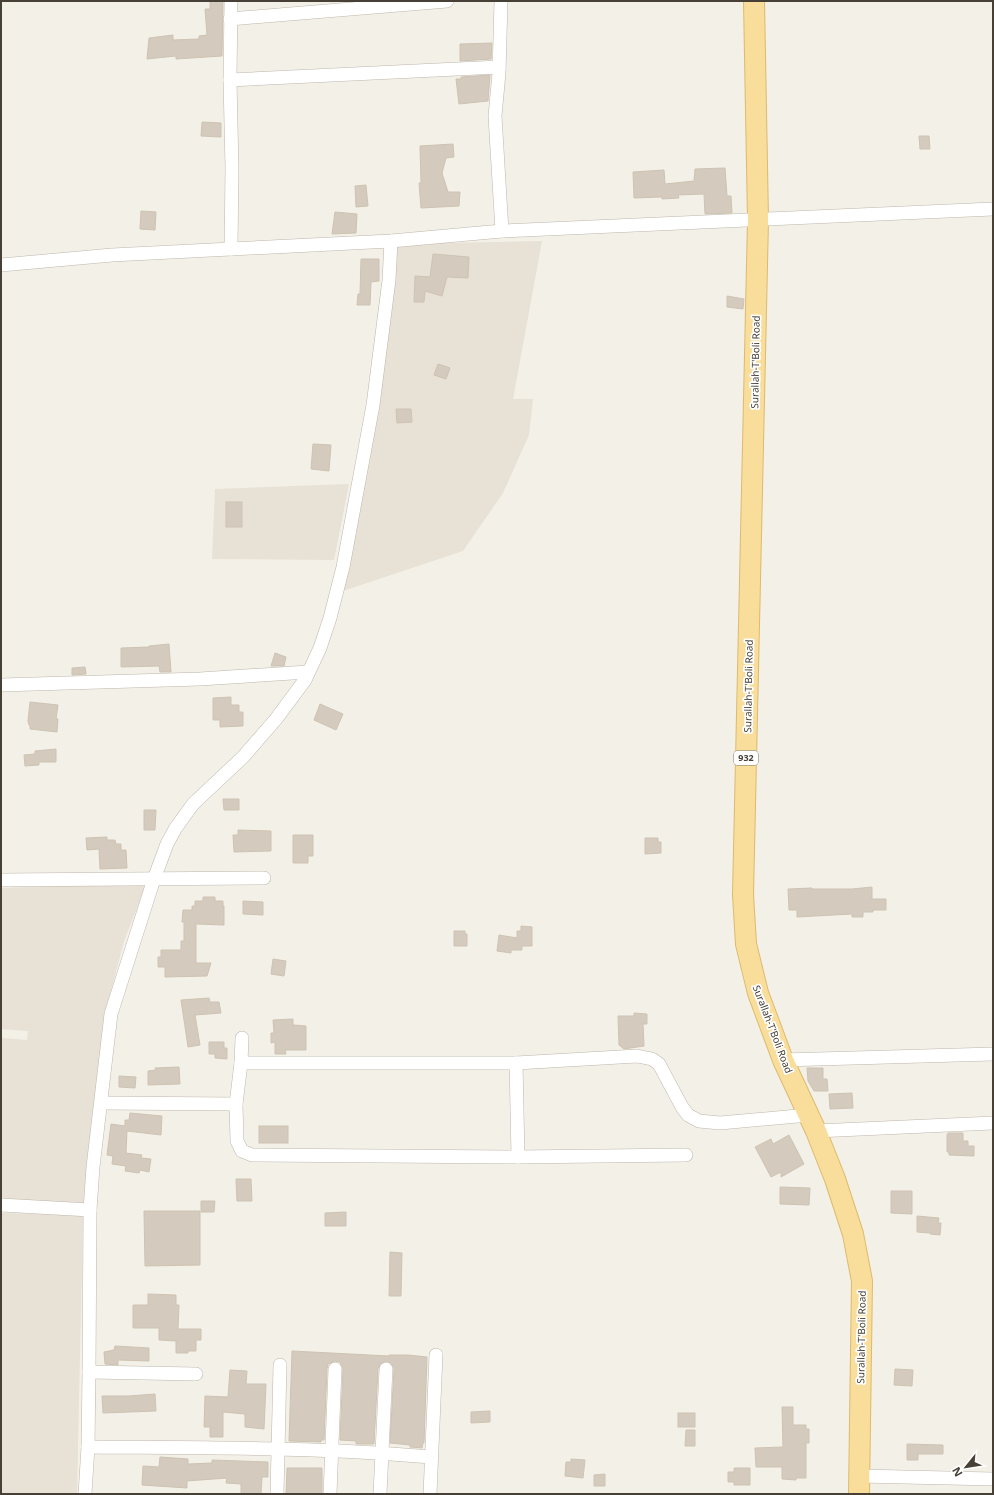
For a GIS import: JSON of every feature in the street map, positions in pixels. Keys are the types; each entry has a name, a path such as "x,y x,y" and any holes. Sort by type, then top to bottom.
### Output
{"main road":[{"name":"Surallah-T'Boli Road","path":"754,1 758,220 743,895 746,944 758,993 783,1060 812,1123 835,1179 853,1234 862,1281 859,1485"}],"street":[{"path":"231,1 231,249"},
{"path":"230,19 447,1"},
{"path":"500,1 499,67 495,116 502,231"},
{"path":"230,80 499,67"},
{"path":"1,266 112,255 391,241 502,231 993,209"},
{"path":"85,1494 88,1447 90,1210 93,1167 111,1014 154,879 167,844 184,815 193,804 242,757 276,719 305,680 320,648 328,626 344,560 373,405 389,280 391,241"},
{"path":"1,685 154,681 308,672"},
{"path":"1,880 264,878"},
{"path":"242,1038 241,1063 236,1104 237,1140 242,1150 252,1155 518,1157 686,1155"},
{"path":"783,1060 993,1054"},
{"path":"241,1063 516,1063 637,1056 652,1059 660,1064 682,1107 688,1115 699,1121 720,1123 993,1123"},
{"path":"516,1063 518,1157"},
{"path":"101,1103 236,1104"},
{"path":"1,1205 90,1210"},
{"path":"430,1494 436,1355"},
{"path":"276,1494 280,1365"},
{"path":"330,1494 335,1369"},
{"path":"380,1494 386,1369"},
{"path":"89,1372 196,1374"},
{"path":"88,1447 278,1448 381,1452 431,1457"},
{"path":"859,1485 993,1479"}],"shaded area":[{"path":"419,239 444,243 542,241 513,399 533,399 529,435 503,493 463,551 340,592 394,249"},
{"path":"349,484 334,560 212,559 215,489"},
{"path":"147,883 124,941 105,1014 94,1103 85,1203 1,1201 1,1038 27,1040 28,1031 1,1029 1,888"},
{"path":"1,1213 83,1215 77,1494 1,1494"}],"building":[{"path":"210,1 223,1 222,56 176,59 176,56 147,59 149,38 173,35 173,40 199,39 199,36 207,35 205,9 210,9"},
{"path":"492,43 491,59 460,61 460,44"},
{"path":"490,75 488,101 459,104 456,79 461,79 461,77"},
{"path":"202,122 221,123 221,137 201,136"},
{"path":"919,136 929,136 930,149 920,149"},
{"path":"453,144 454,157 446,158 442,173 448,192 460,192 459,206 421,208 419,183 421,183 420,146"},
{"path":"725,168 727,196 731,196 732,213 705,214 704,194 678,195 679,198 662,199 662,197 634,198 633,172 664,170 665,184 694,181 695,169"},
{"path":"366,185 368,206 356,207 355,186"},
{"path":"141,211 156,212 155,230 140,229"},
{"path":"335,212 357,214 356,233 332,234"},
{"path":"433,254 469,257 468,278 447,277 442,296 425,291 424,302 414,302 415,276 430,277"},
{"path":"361,259 379,259 379,281 371,282 370,305 357,305 358,294 360,294"},
{"path":"727,296 744,299 743,309 727,307"},
{"path":"438,364 450,368 446,379 434,375"},
{"path":"396,409 411,409 412,422 397,423"},
{"path":"313,444 331,445 329,471 311,469"},
{"path":"226,502 242,502 242,527 226,527"},
{"path":"169,644 171,672 160,672 159,666 121,667 121,648 149,647"},
{"path":"275,653 286,657 284,666 271,666"},
{"path":"85,667 86,674 72,675 72,668"},
{"path":"231,697 231,705 239,705 239,712 243,712 243,726 220,727 220,720 213,720 213,698"},
{"path":"30,702 58,705 56,719 58,719 57,732 30,729 28,721"},
{"path":"320,704 343,714 336,730 314,720"},
{"path":"56,749 56,762 39,762 39,765 25,766 24,755 35,754 35,751"},
{"path":"223,799 239,799 239,810 224,810"},
{"path":"144,810 156,810 155,830 144,830"},
{"path":"238,830 271,831 271,851 234,852 233,835 238,835"},
{"path":"293,835 313,835 313,856 308,856 308,863 293,863"},
{"path":"107,837 107,840 115,840 116,844 121,844 121,850 126,850 127,868 100,869 99,849 87,850 86,838"},
{"path":"645,838 658,838 658,842 661,842 661,853 645,854"},
{"path":"872,887 872,899 886,899 886,910 863,912 863,917 852,917 852,914 797,917 797,910 789,910 788,889 852,889"},
{"path":"203,897 215,897 215,901 223,901 224,906 224,925 196,924 196,963 211,963 207,976 165,977 165,967 158,967 158,957 161,957 161,950 181,950 181,941 184,941 184,922 182,922 183,910 192,910 192,906 195,906 195,901 203,901"},
{"path":"243,901 263,902 263,915 243,914"},
{"path":"521,926 532,927 532,946 522,946 522,950 511,950 511,953 497,951 499,935 517,938 517,931 521,931"},
{"path":"454,931 465,931 465,934 467,934 467,946 454,946"},
{"path":"273,959 286,961 284,976 271,974"},
{"path":"209,998 210,1002 219,1002 221,1013 195,1015 200,1045 188,1047 181,1000"},
{"path":"634,1013 647,1014 647,1024 643,1024 644,1046 624,1049 619,1045 618,1016 634,1016"},
{"path":"293,1019 293,1025 306,1026 306,1050 285,1050 286,1054 275,1054 275,1042 271,1043 271,1033 274,1033 273,1020"},
{"path":"209,1042 224,1042 224,1048 227,1048 227,1059 215,1058 215,1054 209,1054"},
{"path":"179,1067 180,1084 148,1085 148,1071 156,1070 155,1068"},
{"path":"807,1068 823,1068 823,1079 827,1079 828,1091 814,1091 808,1081"},
{"path":"119,1076 136,1077 135,1088 119,1087"},
{"path":"852,1093 853,1108 830,1109 829,1094"},
{"path":"130,1113 162,1116 161,1135 127,1131 126,1153 142,1155 141,1158 151,1159 149,1172 140,1170 139,1173 125,1171 126,1166 112,1164 113,1156 107,1155 111,1124 125,1126 125,1120 129,1120"},
{"path":"259,1126 288,1126 288,1143 259,1143"},
{"path":"948,1133 963,1133 963,1141 968,1141 968,1146 974,1146 974,1156 949,1155 949,1152 947,1152"},
{"path":"789,1135 804,1164 781,1177 781,1172 771,1177 755,1147 771,1139 773,1144"},
{"path":"236,1179 251,1179 252,1201 237,1201"},
{"path":"780,1187 810,1188 809,1205 780,1204"},
{"path":"891,1191 912,1191 912,1214 891,1213"},
{"path":"201,1201 215,1201 214,1212 201,1212"},
{"path":"144,1211 200,1211 200,1265 145,1266"},
{"path":"346,1212 346,1226 325,1226 325,1213"},
{"path":"917,1216 939,1218 938,1223 941,1223 940,1235 917,1232"},
{"path":"390,1252 402,1253 401,1296 389,1296"},
{"path":"148,1294 176,1295 176,1305 179,1305 178,1329 201,1329 201,1340 196,1340 196,1351 176,1353 176,1341 159,1340 159,1328 133,1328 133,1305 148,1305"},
{"path":"115,1346 149,1348 149,1361 118,1360 118,1365 105,1364 104,1352 114,1350"},
{"path":"292,1351 427,1357 424,1443 422,1448 390,1443 394,1369 391,1363 386,1361 380,1364 378,1369 374,1444 356,1444 356,1441 340,1440 343,1369 340,1362 335,1361 328,1364 327,1369 324,1440 321,1440 321,1442 289,1441"},
{"path":"895,1369 913,1370 912,1386 894,1385"},
{"path":"230,1370 247,1371 246,1384 266,1384 264,1429 245,1427 245,1414 223,1412 223,1437 210,1437 210,1427 204,1427 205,1396 228,1397"},
{"path":"155,1394 156,1411 103,1413 102,1396"},
{"path":"782,1407 793,1407 793,1425 806,1425 806,1429 809,1429 809,1443 806,1443 806,1478 796,1478 796,1480 782,1479 782,1467 756,1467 755,1448 783,1447"},
{"path":"490,1411 490,1422 471,1423 471,1412"},
{"path":"678,1413 695,1413 695,1427 678,1427"},
{"path":"686,1430 695,1430 695,1446 685,1446"},
{"path":"907,1444 943,1445 943,1454 918,1454 918,1460 907,1460"},
{"path":"160,1457 188,1459 188,1464 212,1463 212,1460 268,1462 268,1477 262,1477 261,1494 241,1494 241,1484 226,1483 227,1478 187,1481 187,1488 142,1485 143,1466 159,1467"},
{"path":"571,1459 585,1460 583,1478 565,1476 566,1462 571,1462"},
{"path":"287,1468 322,1468 322,1494 286,1494"},
{"path":"734,1468 750,1468 750,1485 734,1485 734,1482 728,1482 728,1472 734,1472"},
{"path":"605,1474 605,1486 594,1486 594,1475"}]}
